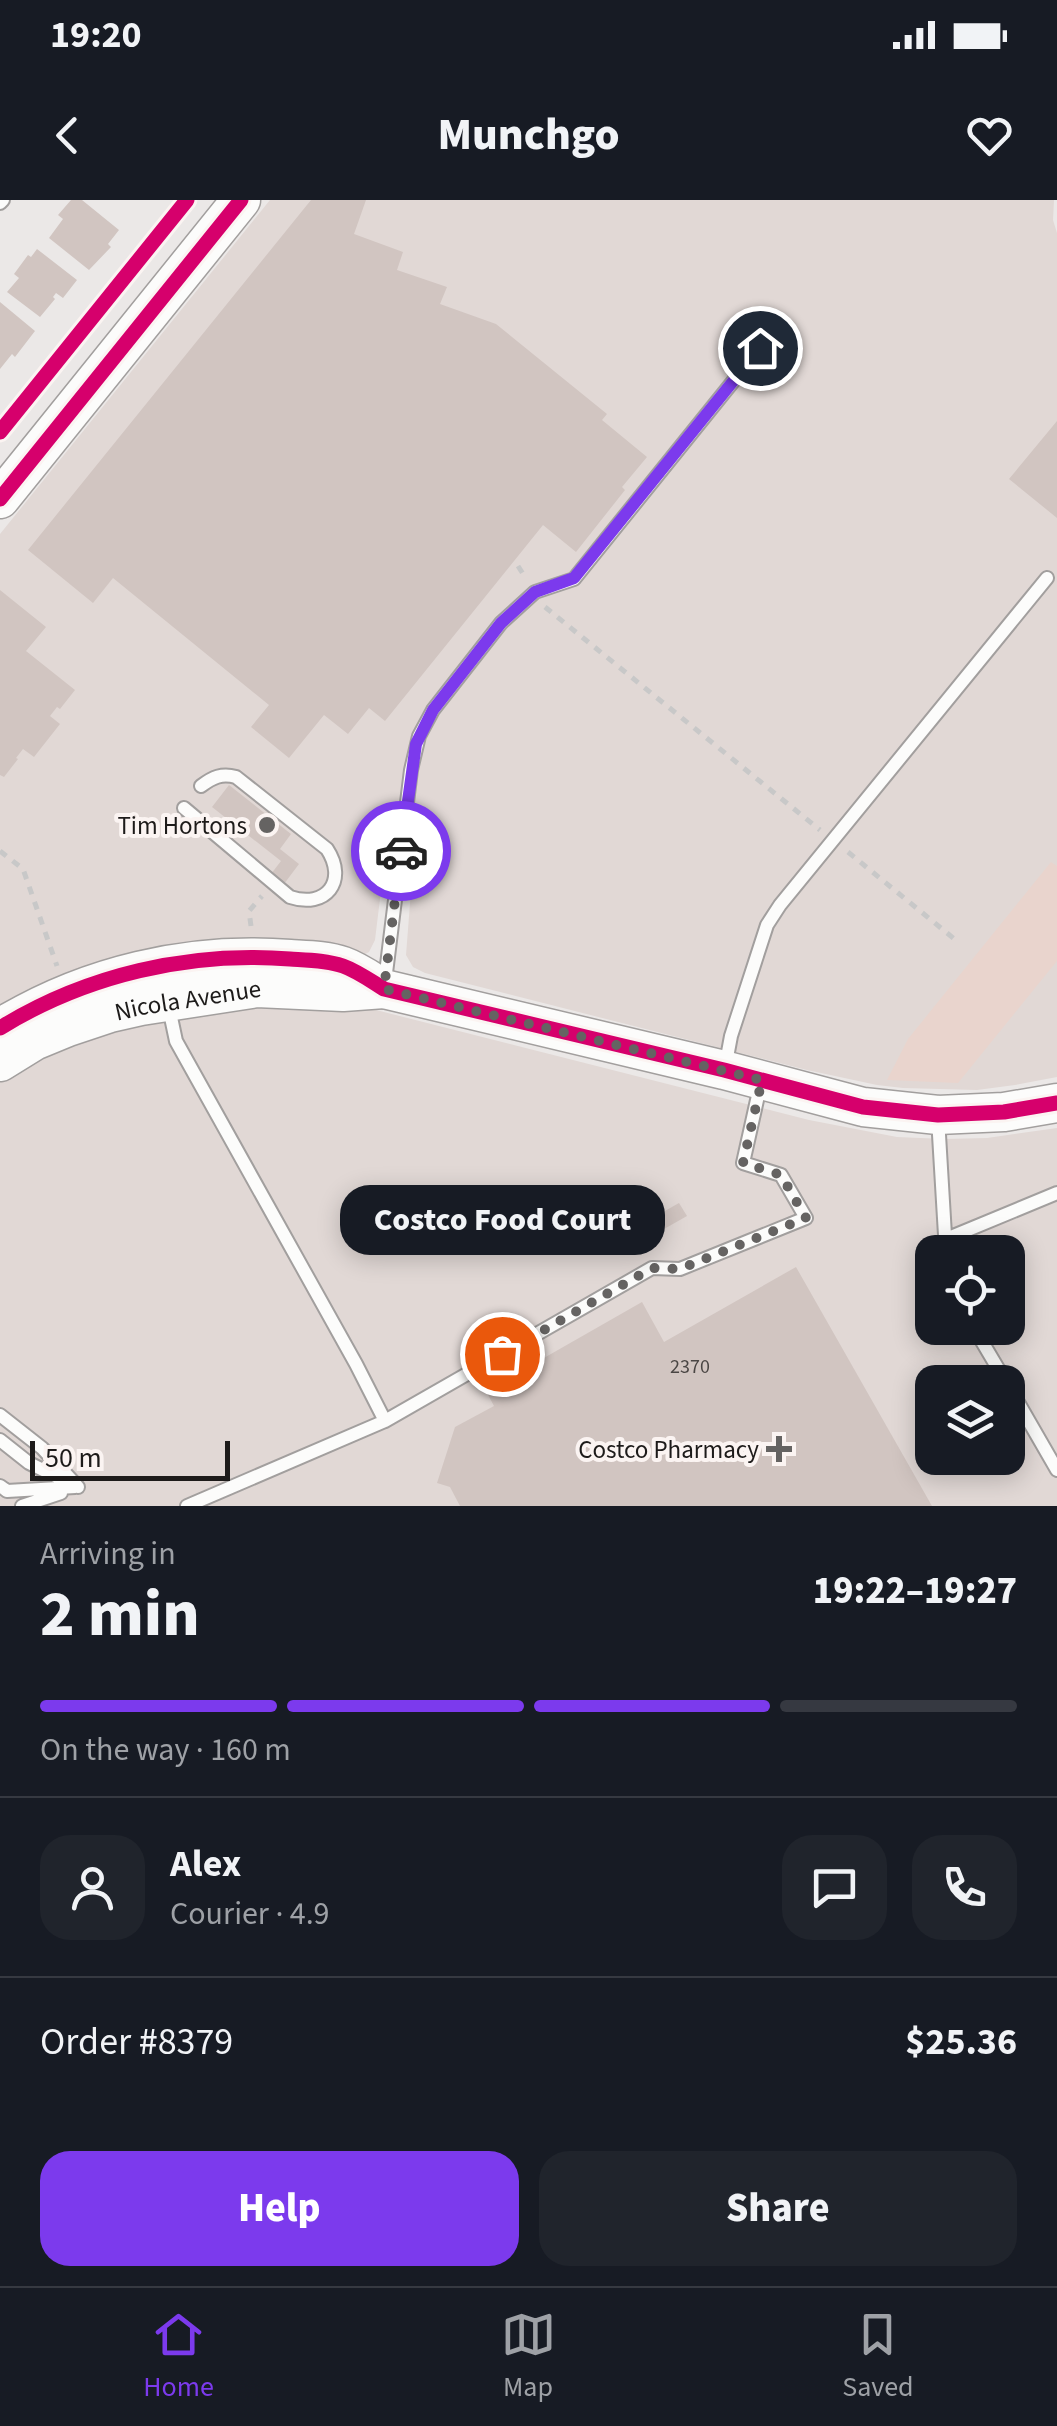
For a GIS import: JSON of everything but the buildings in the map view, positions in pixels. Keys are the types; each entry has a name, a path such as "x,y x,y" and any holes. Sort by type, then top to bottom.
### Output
{"street":[{"path":"0,499 242,200"},
{"name":"Nicola Avenue","path":"167,984 209,958 304,960 346,967 384,989 863,1107 938,1115 1004,1112 1057,1103"},
{"name":"Nicola Avenue","path":"0,1062 17,1035 68,993 137,970 167,984 344,992 384,989"}],"lane":[{"path":"384,989 412,770 419,736 433,710 501,623 535,592 574,578 760,348"},
{"path":"724,1070 731,1036 767,926 780,906 1047,578"},
{"path":"184,808 290,897 304,902 319,899 330,890 336,874 327,849 236,777 225,774 202,786"},
{"path":"167,984 168,1013 176,1042 385,1420"},
{"path":"187,1506 385,1420 652,1268 680,1269 806,1218 781,1175 743,1163 762,1080"},
{"path":"938,1115 945,1235"},
{"path":"969,1235 1057,1192"},
{"path":"0,1415 42,1448 78,1487"},
{"path":"1025,1415 1057,1470"},
{"path":"0,1440 30,1463 78,1487"},
{"path":"0,1486 7,1491 78,1487"},
{"path":"22,1506 78,1487"},
{"path":"38,1506 78,1487"}],"path":[{"path":"518,566 548,611 958,942"},
{"path":"0,851 23,870 57,965"},
{"path":"251,928 249,911 273,883"}],"shaded area":[{"path":"270,200 1054,200 1057,1077 977,1090 877,1085 425,973 413,967 406,955 412,878 383,874 375,940 369,952 359,957 0,1017 0,534"},
{"path":"1051,862 1057,866 1057,961 958,1083 887,1080 908,1039"},
{"path":"331,1002 376,1010 809,1120 897,1137 987,1138 1057,1128 1057,1506 0,1506 0,1072 165,1009"}],"cycle path":[{"path":"0,432 187,200"},
{"path":"0,499 241,200"},
{"path":"0,1028 67,994 139,971 214,959 310,960 343,966 384,989 863,1107 938,1115 1004,1112 1057,1103"}],"way so far":[{"path":"401,851 384,989 762,1080 743,1163 781,1175 806,1218 680,1269 652,1268 502,1354"}],"place":[{"name":"Tim Hortons","path":"267,825"},
{"name":"Costco Food Court","path":"502,1354"},
{"name":"Costco Pharmacy","path":"779,1449"}],"route":[{"path":"401,851 416,744 433,710 501,623 535,592 574,578 760,348"}]}
